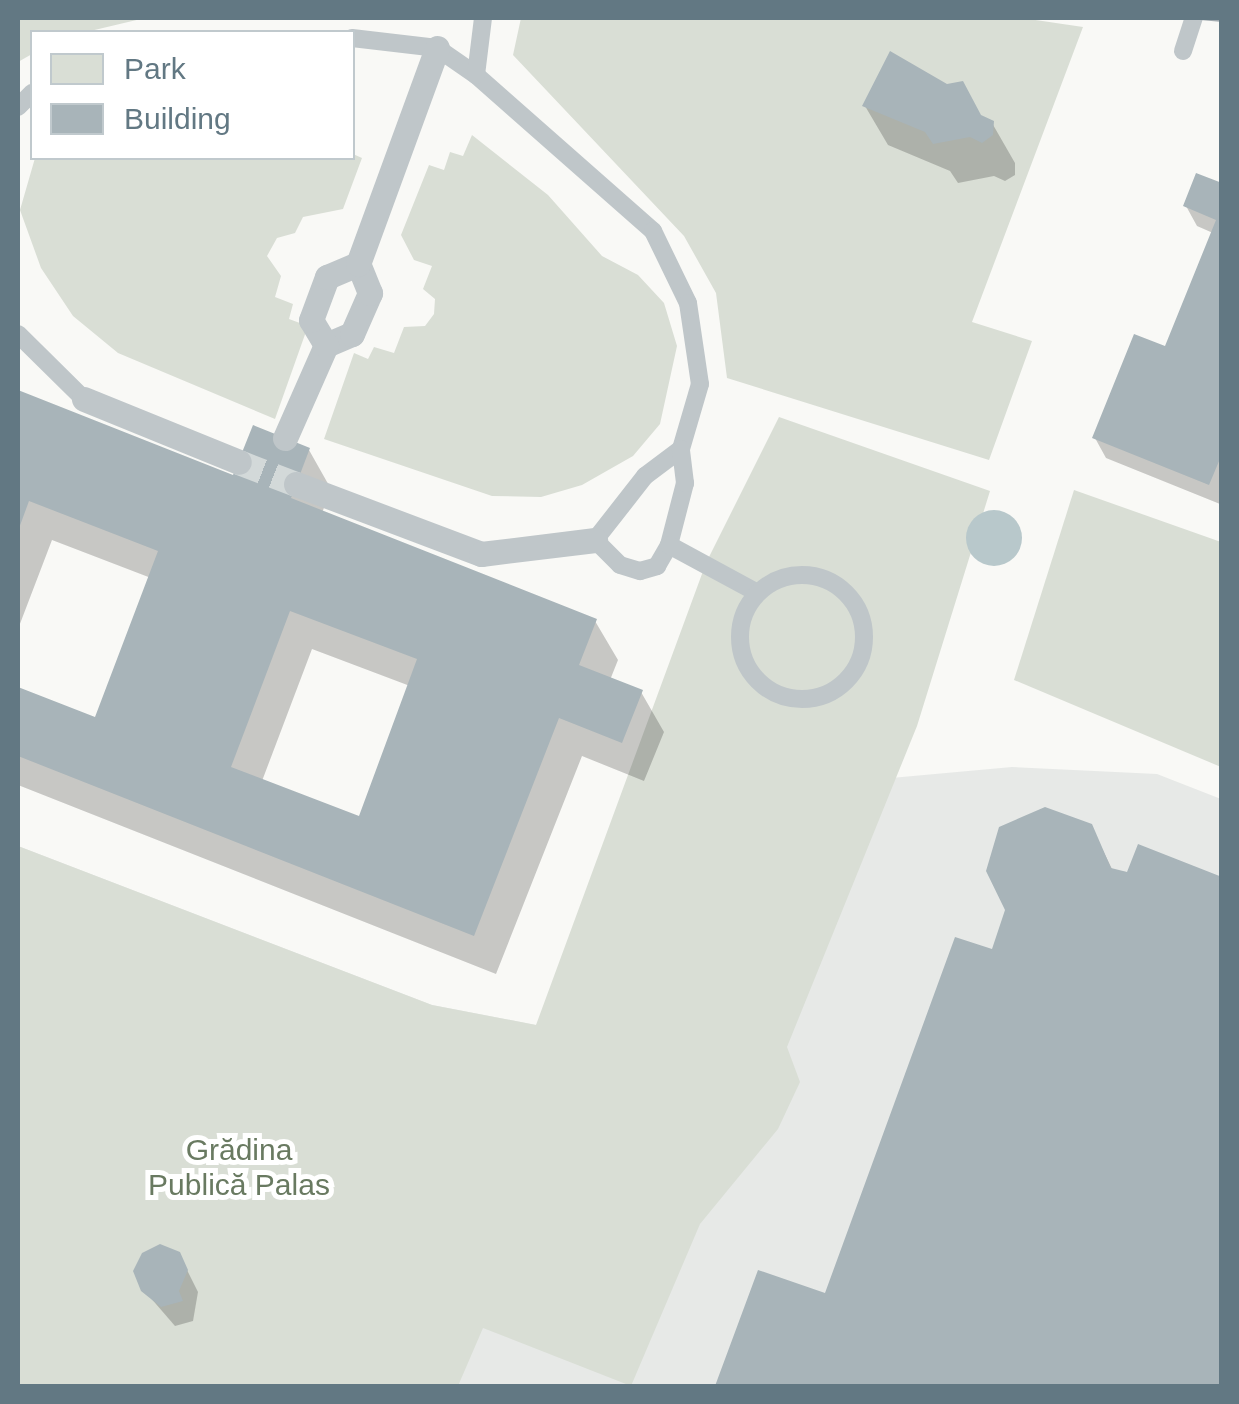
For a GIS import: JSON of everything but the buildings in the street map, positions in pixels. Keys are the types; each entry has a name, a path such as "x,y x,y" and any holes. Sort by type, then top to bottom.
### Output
{"street":[{"path":"284,438 326,344 352,334 370,293 358,264 436,48"},
{"path":"326,344 311,320 327,277 358,264"},
{"path":"84,398 238,462"},
{"path":"296,484 481,554 594,540"}],"lane":[{"path":"476,75 484,18"},
{"path":"1183,51 1194,18"},
{"path":"355,38 436,48 476,75 653,231 688,304 700,384 682,449 685,483 669,545 657,566 640,571 620,565 594,540 645,476 682,449"},
{"path":"18,334 84,398"},
{"path":"669,545 756,592"},
{"path":"797,574 824,578 849,595 860,612 864,650 844,684 811,699 775,693 760,683 748,668 740,633 756,592 797,574"}],"shaded area":[{"path":"994,510 1014,518 1022,538 1014,558 994,566 974,558 966,538 974,518"},
{"path":"1012,767 1157,774 1221,799 1221,1386 18,1386 18,846 432,1005 536,1025 825,784"}],"green space":[{"path":"18,18 145,18 94,30 30,30 30,55 18,62"},
{"path":"521,18 1022,18 1083,27 972,322 1032,341 989,460 727,378 716,293 684,236 513,55"},
{"path":"472,135 548,195 602,256 638,275 664,303 677,346 660,424 633,456 582,485 541,497 492,496 324,439 354,353 368,359 374,347 394,353 404,327 425,326 434,314 435,299 423,289 432,266 414,260 401,235 429,165 444,170 450,152 463,156"},
{"path":"355,155 362,158 343,209 303,217 295,233 277,238 267,256 281,276 275,297 293,304 289,319 308,326 275,419 118,353 73,316 41,268 20,210 34,160 355,160"},
{"name":"Grădina Publică Palas","path":"779,417 990,491 917,726 787,1047 800,1082 778,1129 700,1224 631,1386 483,1328 458,1386 18,1386 18,846 432,1005 536,1025 706,563"},
{"path":"1074,490 1221,542 1221,767 1014,680"}],"tunnel":[{"path":"239,462 296,484"}],"tram line":[{"path":"1200,18 1222,20"}]}
